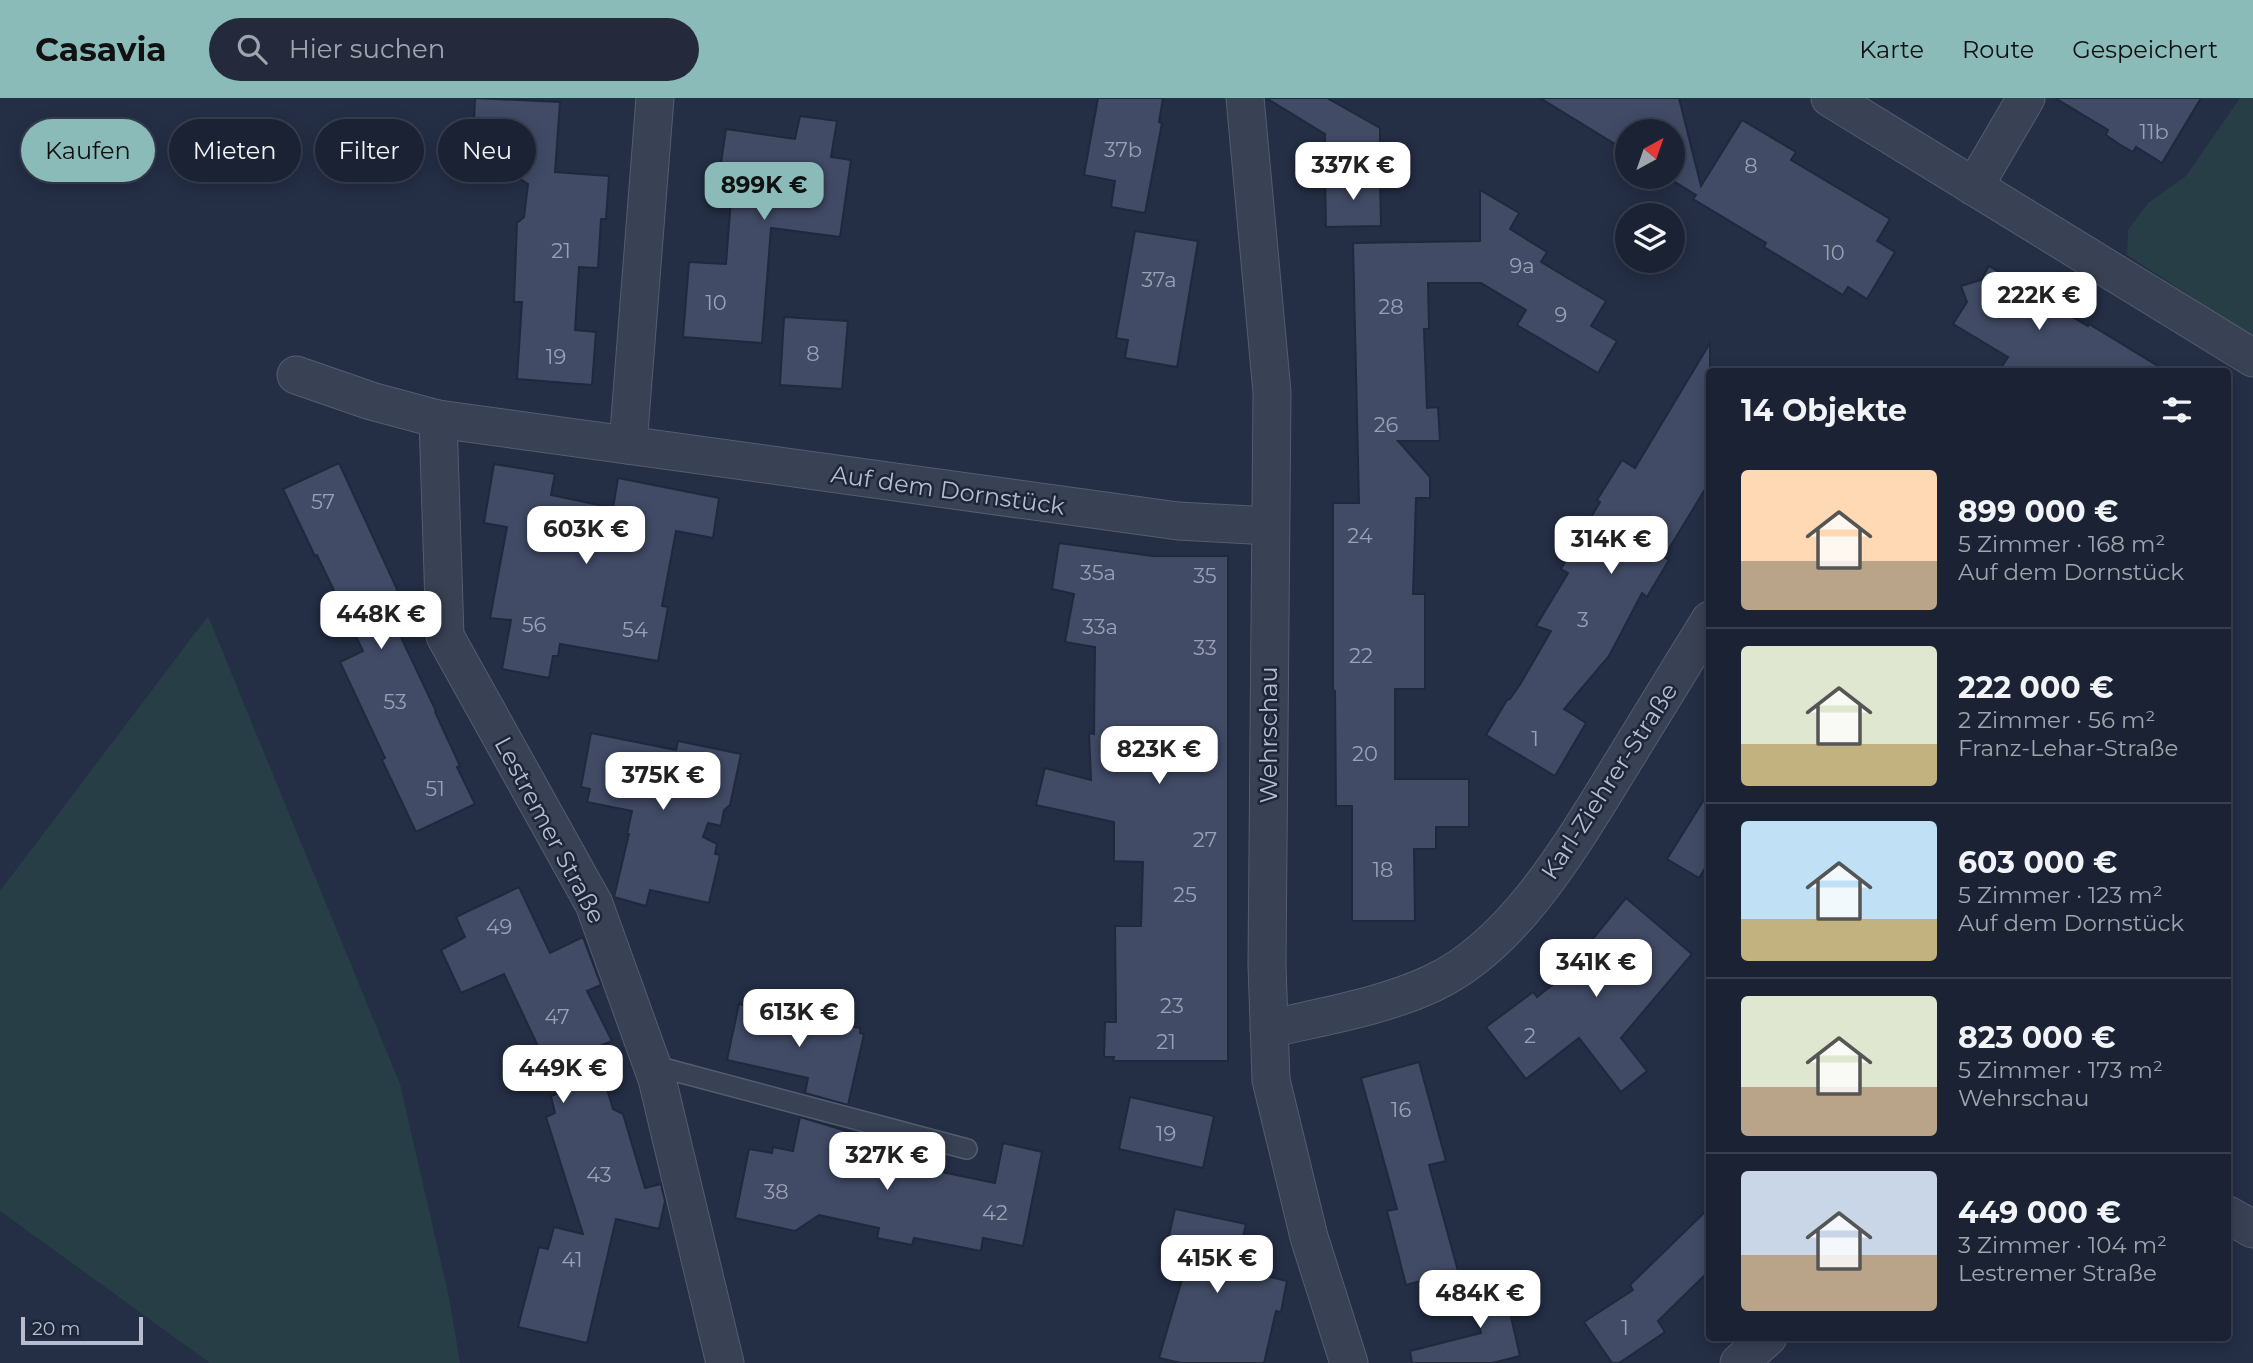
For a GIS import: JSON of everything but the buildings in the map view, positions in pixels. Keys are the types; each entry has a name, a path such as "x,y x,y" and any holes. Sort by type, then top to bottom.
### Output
{"street":[{"path":"628,445 655,98"},
{"name":"Wehrschau","path":"1245,98 1272,392 1267,951 1271,1080 1308,1237 1349,1363"},
{"path":"1830,98 2253,358"},
{"path":"1974,187 2026,98"},
{"name":"Auf dem Dornstück","path":"296,375 371,401 438,419 1178,521 1270,526"},
{"name":"Lestremer Straße","path":"438,419 445,636 594,904 657,1079 725,1363"},
{"name":"Karl-Ziehrer-Straße","path":"1269,1029 1378,1004 1433,983 1472,959 1504,930 1571,846 1706,627"},
{"path":"2231,1216 2253,1229"},
{"path":"1739,1363 1764,1341"}],"lane":[{"path":"652,1065 967,1149"}],"shaded area":[{"path":"2240,98 2253,98 2253,337 2127,255 2128,230 2148,203 2186,176"},
{"path":"208,616 400,1084 449,1297 460,1363 210,1363 0,1211 0,891"}]}
